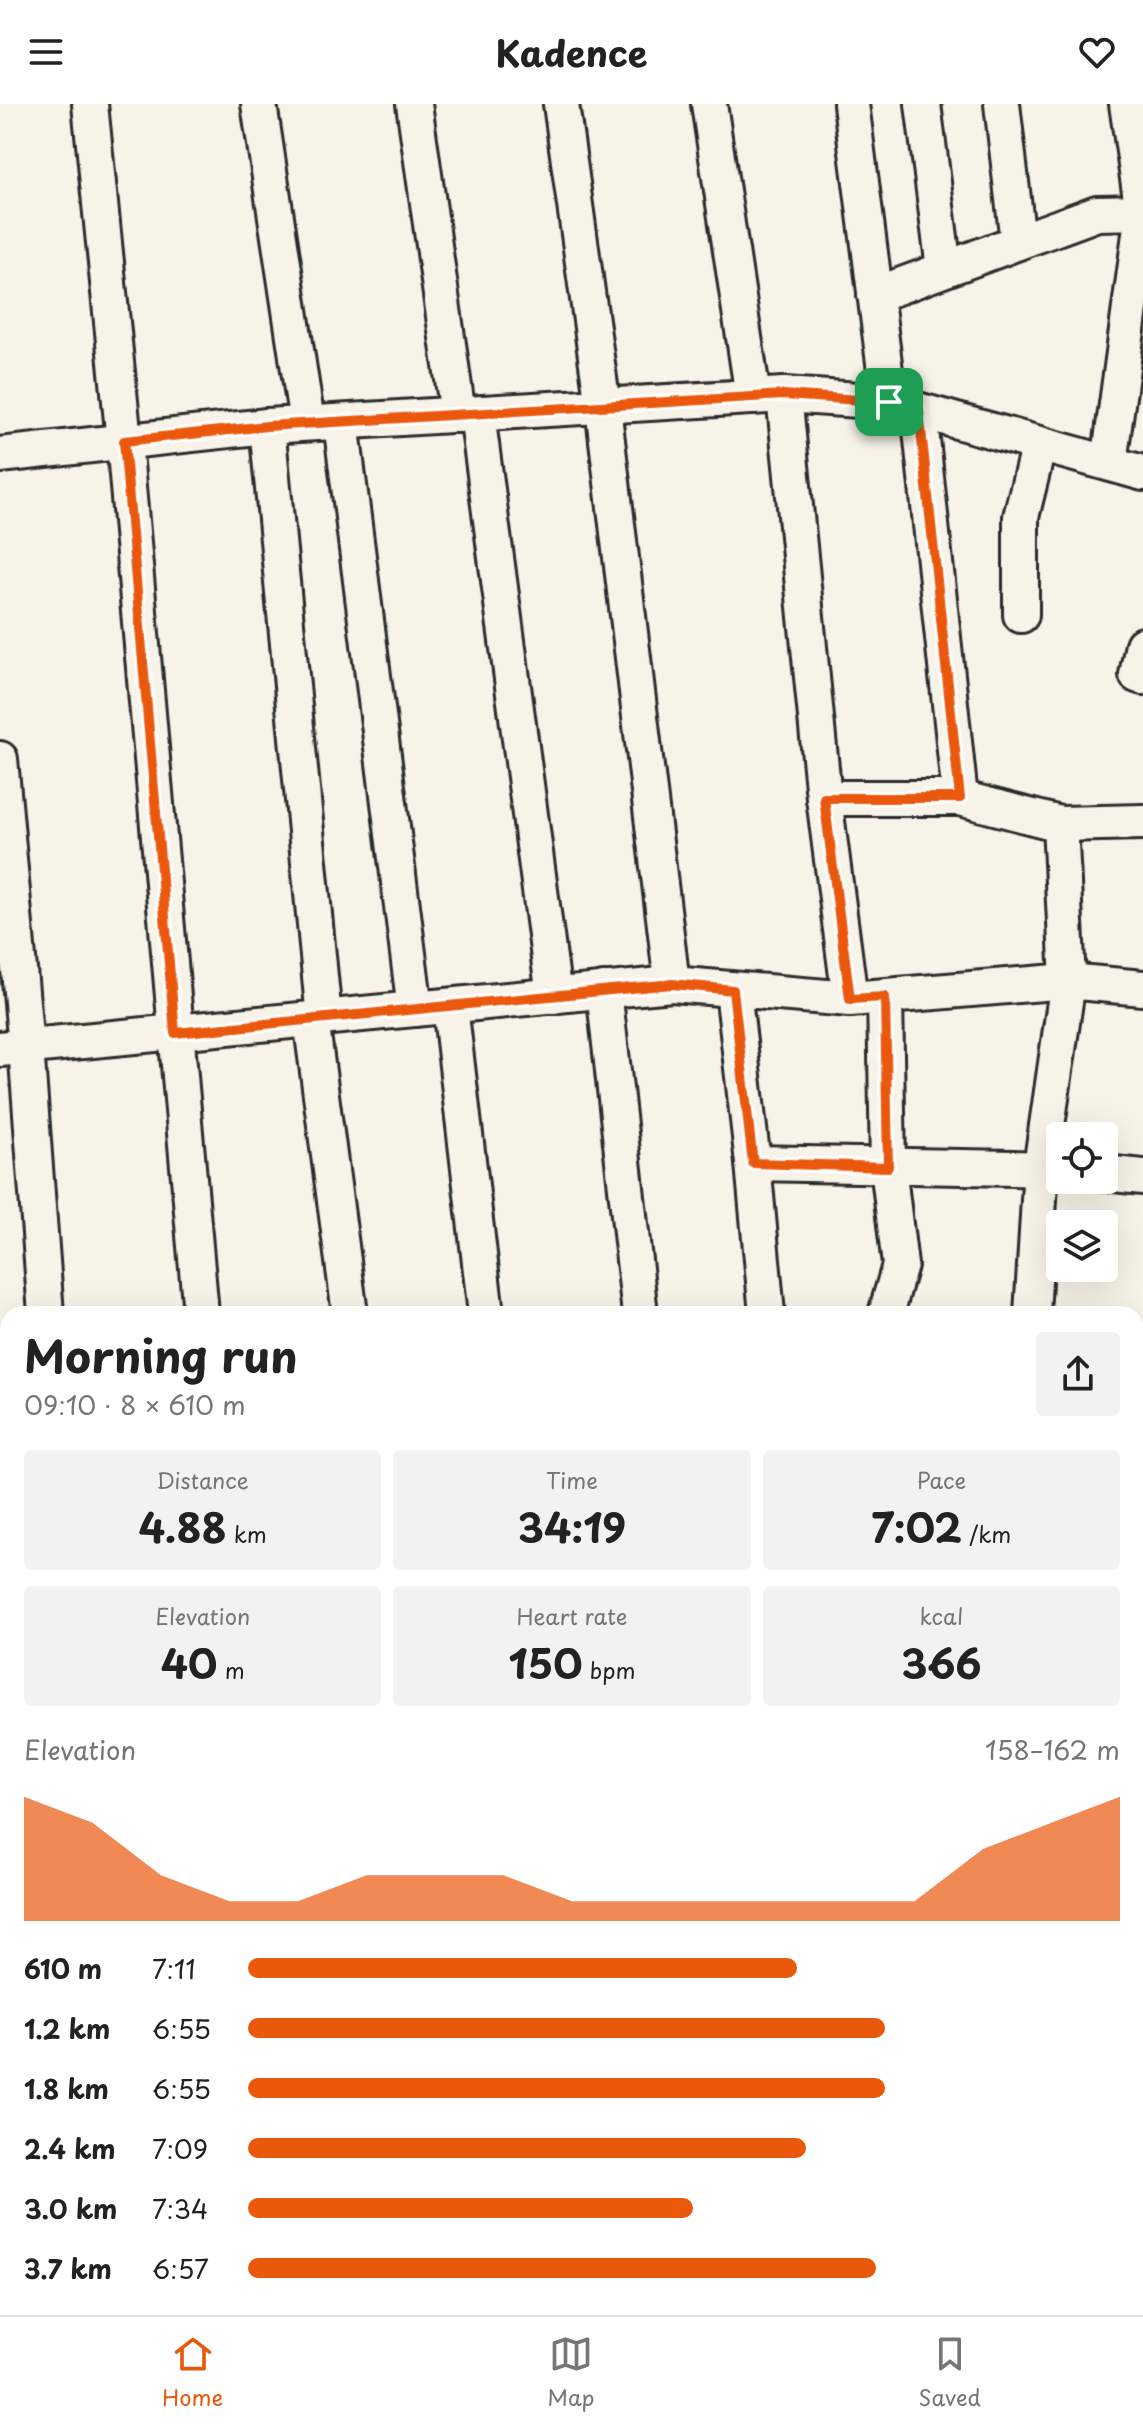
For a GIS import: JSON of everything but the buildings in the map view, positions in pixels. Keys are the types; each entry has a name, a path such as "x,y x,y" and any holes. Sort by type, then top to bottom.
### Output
{"street":[{"path":"90,104 124,441 200,1306"},
{"path":"259,104 307,423"},
{"path":"414,104 467,414 554,996"},
{"path":"561,104 603,407 672,984"},
{"path":"709,104 769,396 850,999"},
{"path":"851,104 875,295 904,406 960,798"},
{"path":"923,104 944,269"},
{"path":"1002,104 1018,242"},
{"path":"1109,463 1143,212 1127,104"},
{"path":"875,295 1097,213 1143,212"},
{"path":"0,455 267,426 769,396 904,406 1143,473"},
{"path":"341,422 415,1009"},
{"path":"267,426 318,1018 349,1306"},
{"path":"1021,615 1021,517 1039,444"},
{"path":"1143,645 1137,675 1143,677"},
{"path":"0,759 13,1048 45,1306"},
{"path":"824,798 960,798 1060,824 1143,822"},
{"path":"1054,1122 1068,981 1060,824"},
{"path":"13,1048 672,984 850,999 1068,981 1143,988"},
{"path":"604,990 639,1306"},
{"path":"733,990 766,1306"},
{"path":"885,997 888,1167 900,1265 888,1306"},
{"path":"450,1006 485,1306"},
{"path":"753,1163 1046,1168"},
{"path":"1118,1174 1143,1177"},
{"path":"1033,1306 1047,1194"}],"route":[{"path":"784,395 889,402 919,411 960,798 824,798 850,999 885,997 888,1167 753,1163 733,990 672,984 175,1033 124,441 267,426 784,395"}]}
